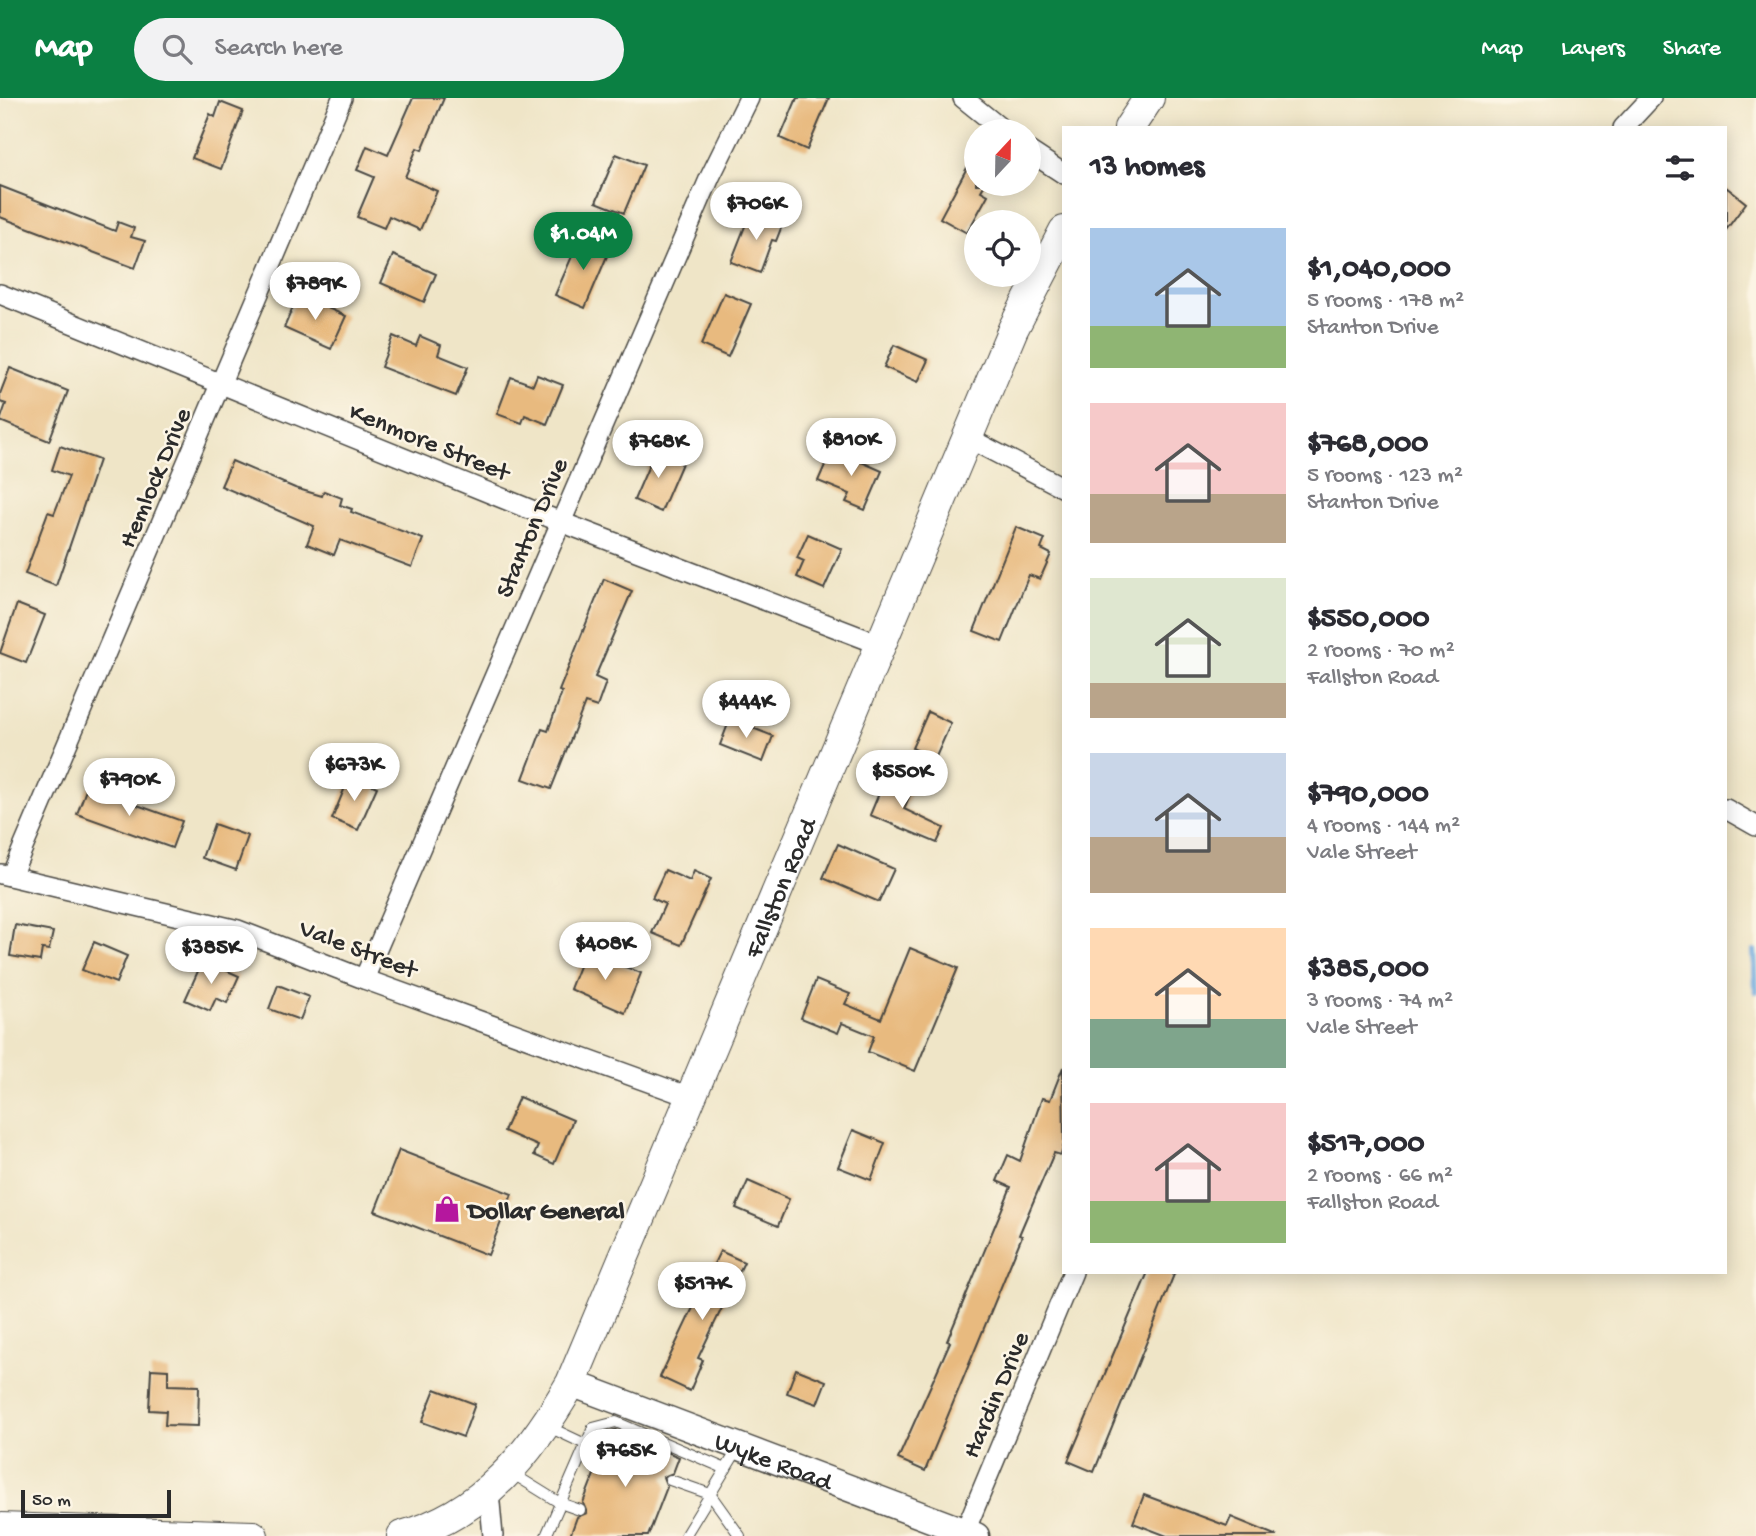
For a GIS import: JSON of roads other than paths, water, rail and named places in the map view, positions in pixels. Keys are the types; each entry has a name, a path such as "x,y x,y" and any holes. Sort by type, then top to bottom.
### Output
{"main road":[{"path":"1130,126 1149,98"},
{"name":"Fallston Road","path":"402,1536 434,1527 454,1517 499,1481 546,1425 570,1383 1013,329 1062,235"},
{"name":"Wyke Road","path":"570,1383 654,1426 739,1446 968,1535"},
{"path":"0,1528 253,1536"}],"street":[{"name":"Hemlock Drive","path":"5,875 221,384 342,98"},
{"name":"Stanton Drive","path":"364,979 710,177 749,98"},
{"path":"962,98 989,119"},
{"path":"1625,126 1651,98"},
{"path":"1041,159 1062,173"},
{"name":"Kenmore Street","path":"0,294 561,522 881,645"},
{"path":"968,438 1062,487"},
{"path":"1727,810 1756,826"},
{"name":"Vale Street","path":"5,875 238,930 364,979 690,1097"},
{"name":"Hardin Drive","path":"968,1535 1072,1274"},
{"path":"493,1536 499,1481"}],"lane":[{"path":"546,1536 593,1428 616,1422 654,1426 726,1469"},
{"path":"546,1425 585,1447 602,1452"},
{"path":"685,1536 739,1446"},
{"path":"670,1480 710,1494 740,1536"},
{"path":"499,1481 580,1510"}],"waterway":[{"path":"1754,951 1756,991"}],"place":[{"name":"Dollar General","path":"447,1209"}]}
